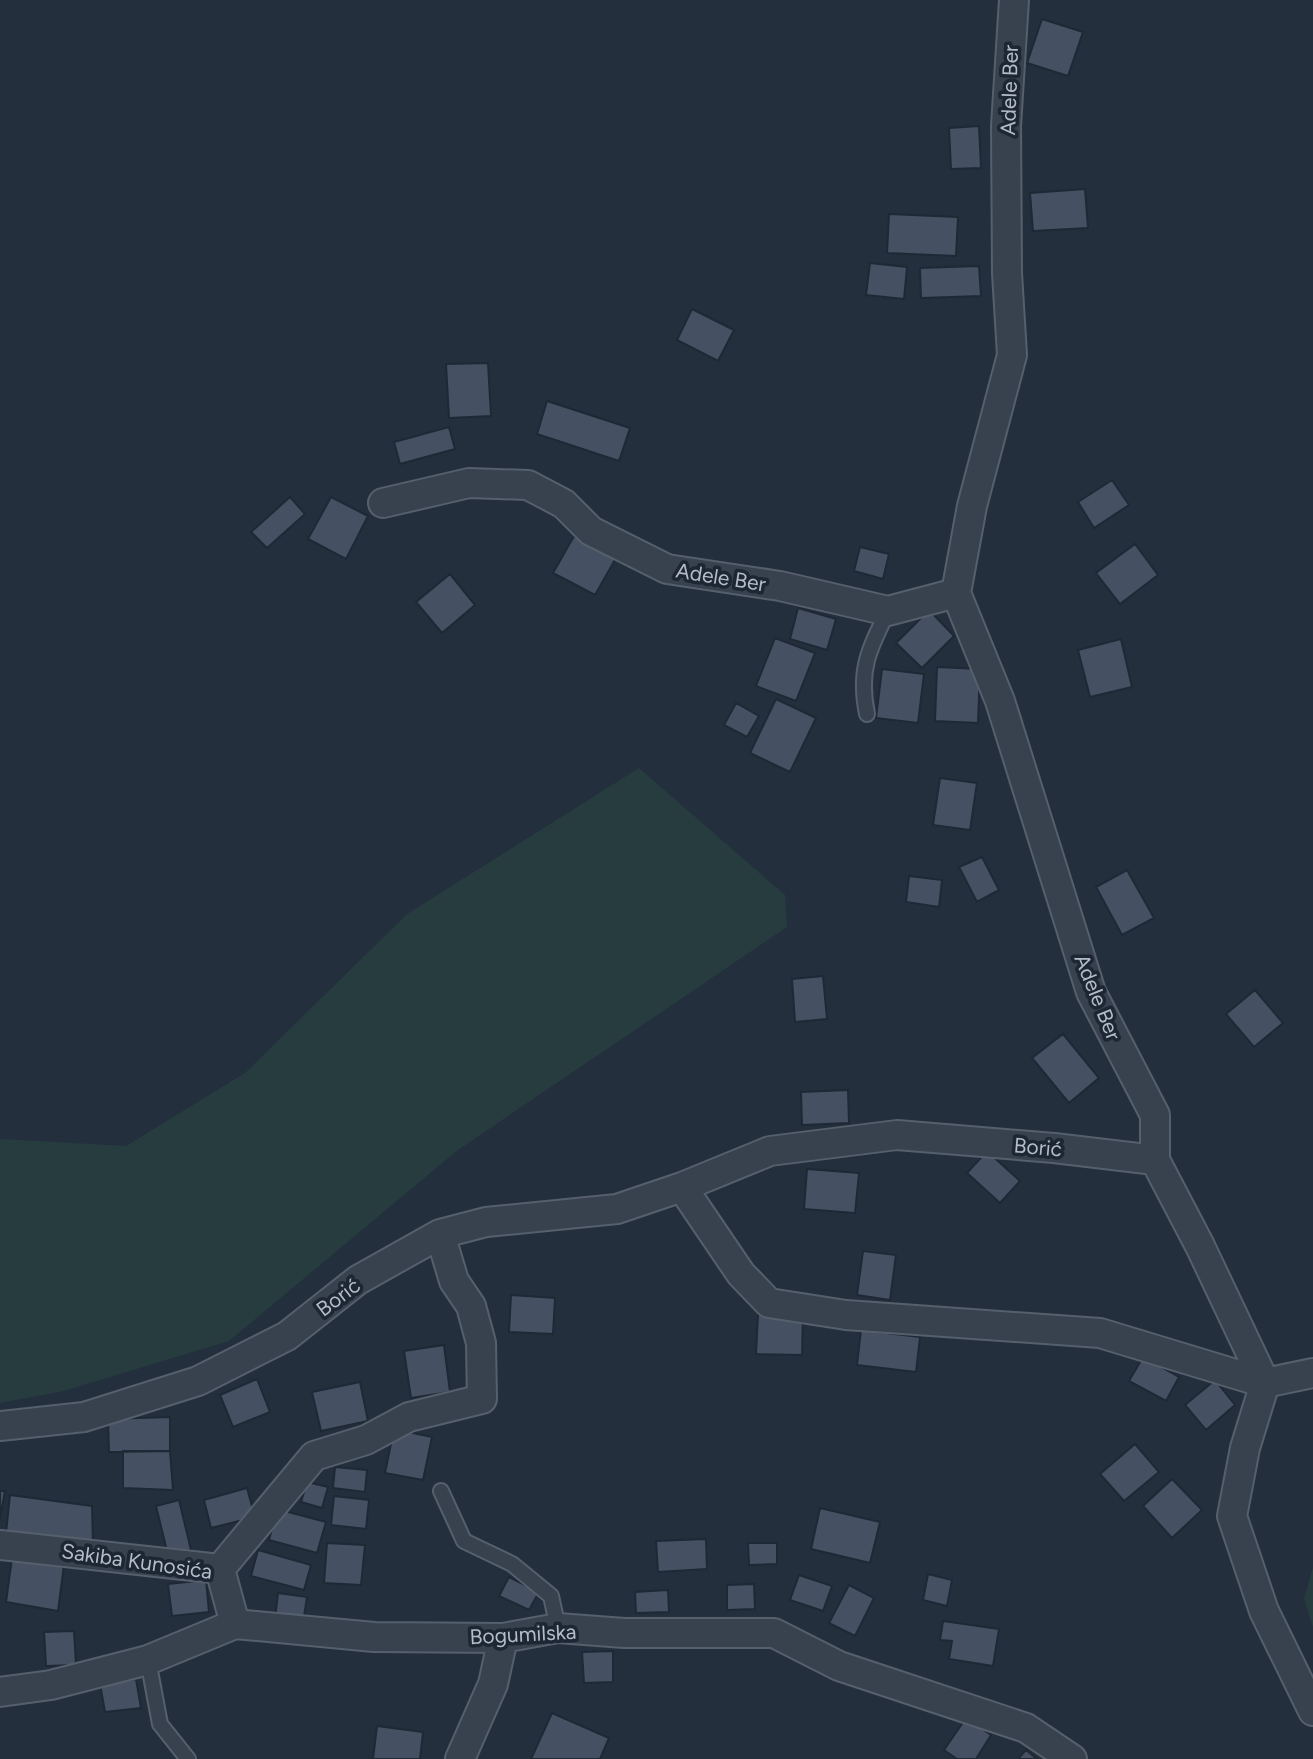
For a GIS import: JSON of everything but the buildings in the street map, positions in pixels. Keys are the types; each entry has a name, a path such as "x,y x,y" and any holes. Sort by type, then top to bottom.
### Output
{"street":[{"name":"Adele Ber","path":"1014,0 1006,125 1007,273 1012,355 972,506 956,593 1000,701 1091,992 1155,1115 1154,1160"},
{"name":"Adele Ber","path":"383,503 469,483 528,485 564,504 591,531 667,569 780,586 888,611 956,593"},
{"name":"Borić","path":"0,1426 84,1417 198,1381 287,1336 358,1280 440,1234 486,1222 617,1209 682,1187 770,1151 897,1135 1054,1147 1154,1160"},
{"path":"1154,1160 1200,1246 1265,1383 1245,1448 1233,1516 1264,1611 1313,1711"},
{"path":"682,1187 741,1275 769,1303 846,1315 1100,1333 1265,1383 1313,1373"},
{"path":"220,1569 314,1456 366,1440 409,1417 482,1399 481,1343 471,1306 454,1281 440,1234"},
{"name":"Sakiba Kunosića","path":"0,1545 220,1569 235,1624"},
{"name":"Bogumilska","path":"0,1692 51,1685 148,1660 235,1624 374,1637 503,1638 558,1628 624,1633 774,1633 839,1666 1026,1728 1072,1759"},
{"path":"460,1759 493,1684 503,1638"}],"lane":[{"path":"867,714 863,694 865,655 888,611"},
{"path":"441,1491 464,1541 512,1564 551,1595 558,1628"},
{"path":"148,1660 160,1724 188,1759"}],"green space":[{"path":"639,768 785,895 787,927 458,1150 229,1341 64,1391 0,1403 0,1139 126,1146 245,1073 407,914"},
{"path":"1313,1567 1313,1627 1304,1599"}]}
